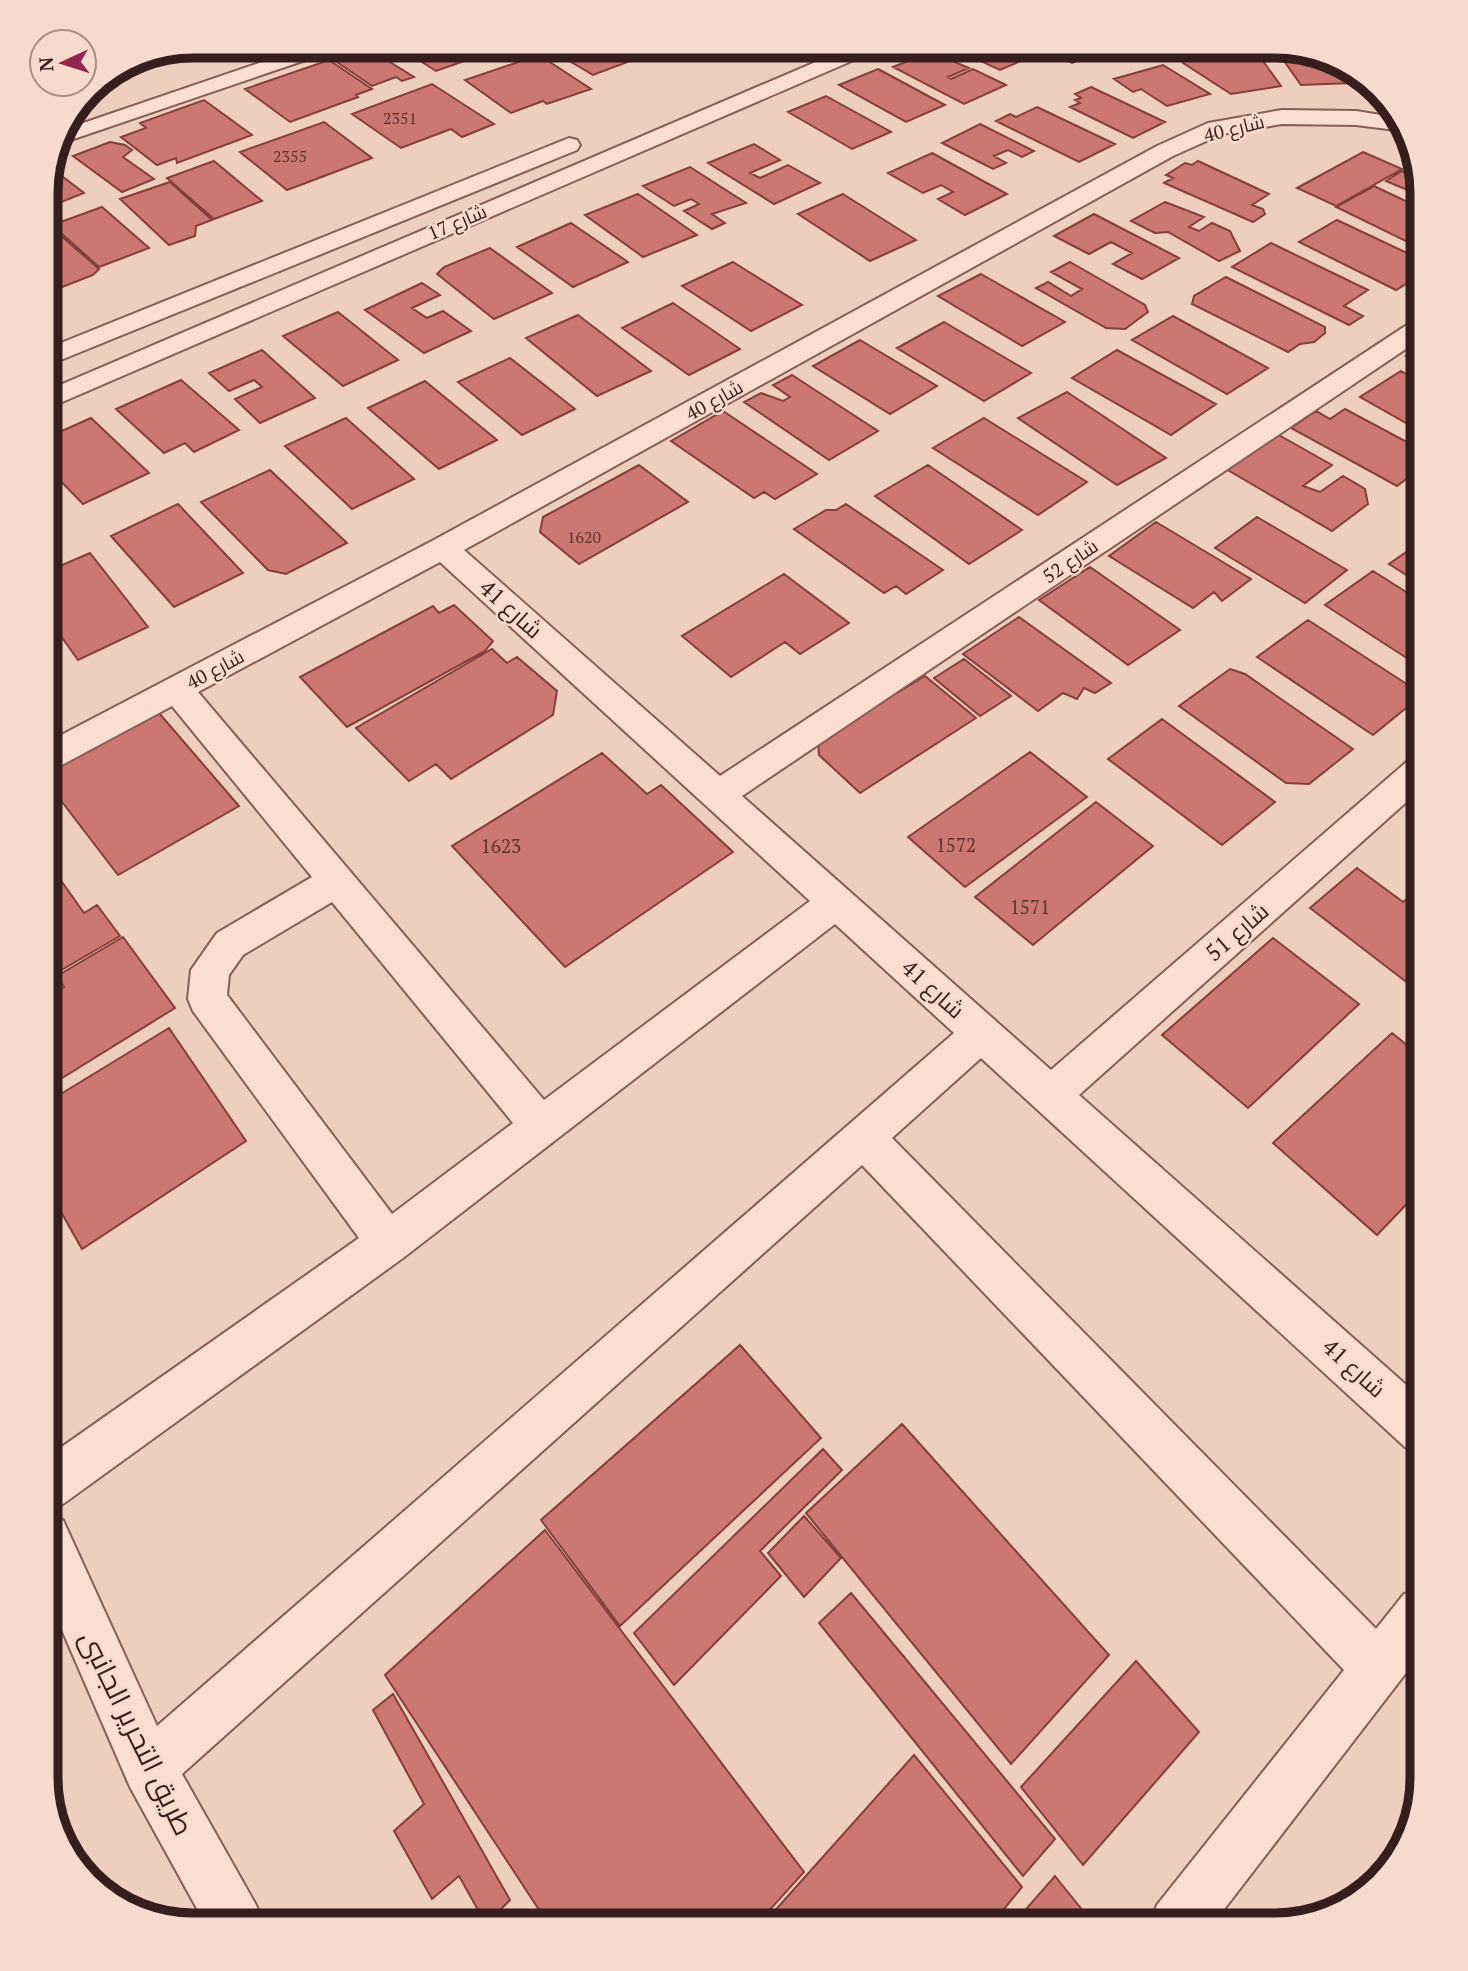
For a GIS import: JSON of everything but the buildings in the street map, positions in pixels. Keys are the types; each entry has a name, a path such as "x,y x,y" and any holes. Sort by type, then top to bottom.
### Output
{"street":[{"path":"71,134 293,58"},
{"name":"شارع 17","path":"58,396 842,58"},
{"name":"شارع 40","path":"58,752 443,548 1165,151 1216,128 1282,117 1356,118 1391,123"},
{"name":"شارع 17","path":"58,353 593,136"},
{"name":"شارع 52","path":"718,795 1410,336"},
{"name":"شارع 41","path":"443,548 1410,1418"},
{"path":"177,689 541,1127"},
{"name":"شارع 51","path":"1051,1095 1410,779"},
{"path":"336,880 230,944 210,970 207,999 388,1243"},
{"path":"58,1478 388,1243 835,902"},
{"path":"149,1768 982,1034"},
{"path":"863,1137 1378,1669"},
{"name":"طريق التحرير الجانبى","path":"58,1564 149,1768 229,1913"},
{"path":"1187,1913 1410,1628"}]}
